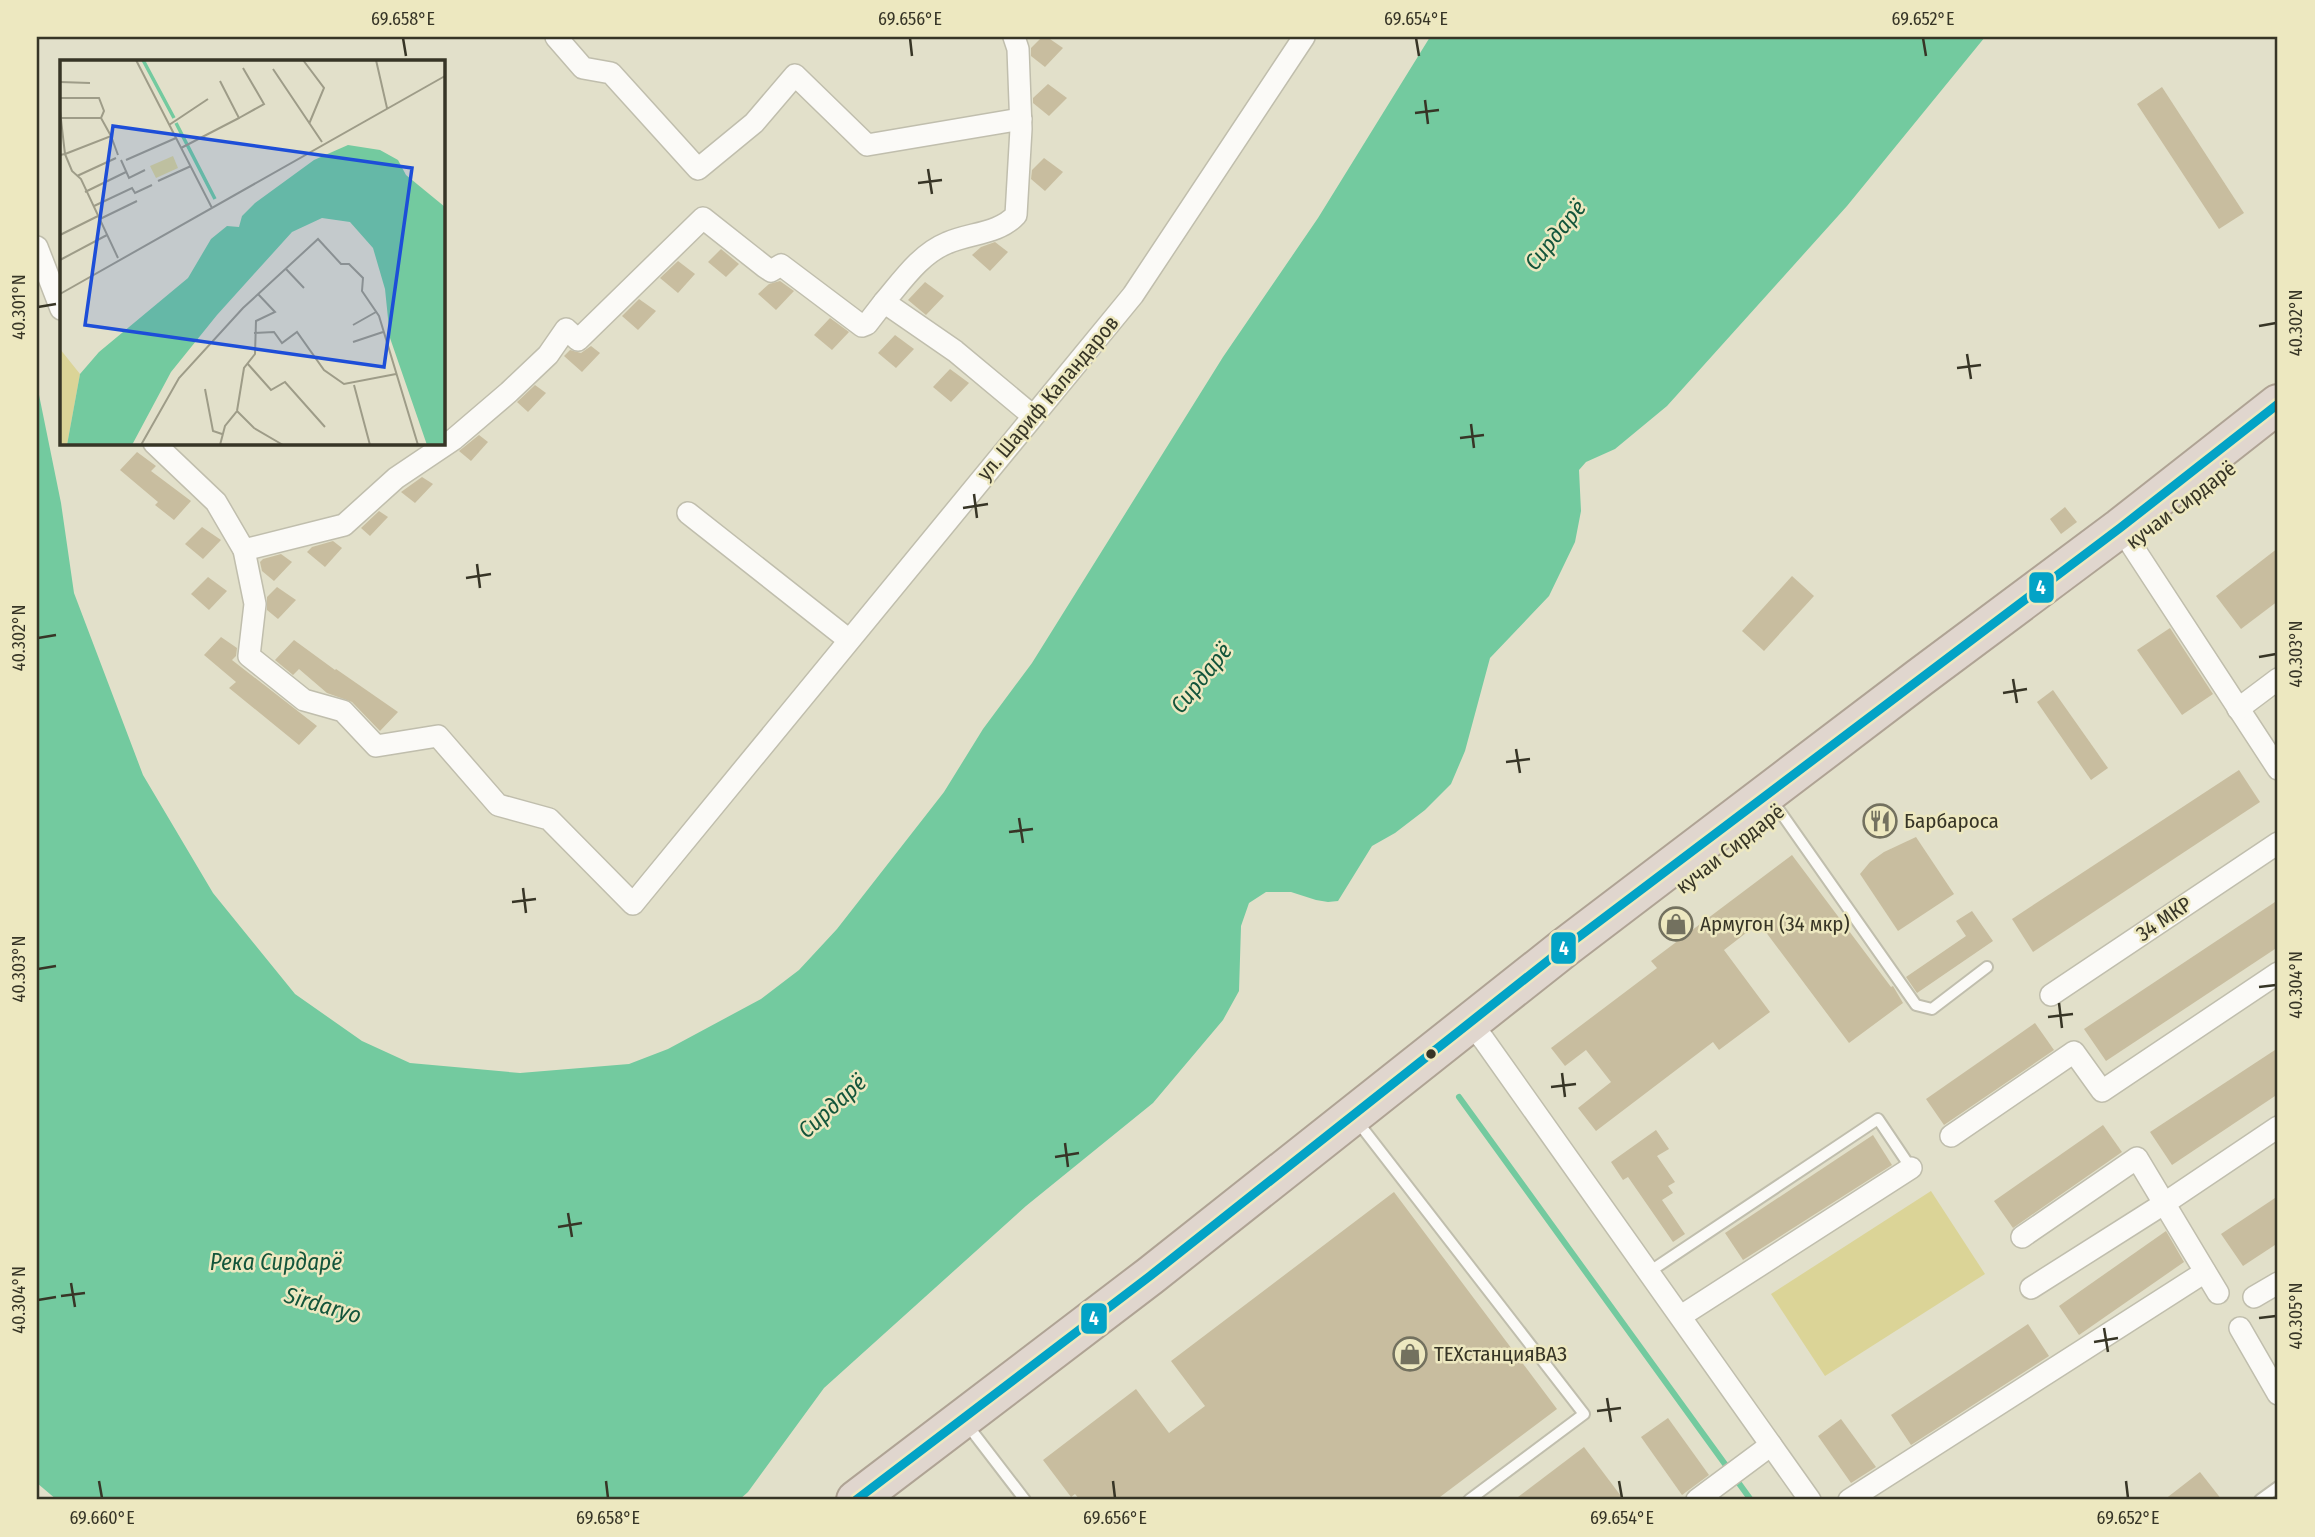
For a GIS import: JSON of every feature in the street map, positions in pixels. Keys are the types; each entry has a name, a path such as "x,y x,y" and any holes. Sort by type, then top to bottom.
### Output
{"highway":[{"path":"856,1500 967,1424 1150,1276 1477,1031 1919,678 2120,528 2278,404"},
{"name":"кучаи Сирдарё","path":"886,1500 967,1424 1149,1299 1364,1130 1477,1031 1779,810 1976,657 2278,432"}],"street":[{"path":"556,37 583,68 611,73 698,169 754,123 795,75 867,145 1021,119"},
{"path":"155,444 216,502 244,550 344,525 396,478 454,439 509,392 548,355 566,329 578,340 703,219 771,271 781,265 862,326 867,324 928,253 947,243 1008,225 1016,215 1021,119 1018,48 1014,37"},
{"name":"ул. Шариф Каландаров","path":"244,550 255,604 249,656 304,700 343,711 376,746 438,736 498,805 549,820 633,904 1133,295 1304,37"},
{"path":"47,258 60,305"},
{"path":"884,302 955,351 1033,416"},
{"path":"688,513 849,640"},
{"path":"2131,544 2278,769"},
{"path":"2238,709 2278,680"},
{"name":"34 МКР","path":"2051,995 2278,843"},
{"path":"1951,1136 2074,1052 2102,1091 2278,973"},
{"path":"1477,1031 1810,1500"},
{"path":"2031,1288 2278,1127"},
{"path":"2022,1237 2137,1158 2218,1293"},
{"path":"1681,1316 1911,1168"},
{"path":"1849,1500 2205,1272"},
{"path":"2253,1297 2278,1283"},
{"path":"2240,1328 2278,1394"},
{"path":"1697,1500 1772,1445"}],"lane":[{"path":"1779,810 1916,1004 1932,1009 1987,967"},
{"path":"1649,1272 1878,1119 1911,1168"},
{"path":"1364,1130 1584,1414 1469,1500"},
{"path":"967,1424 1025,1500"},
{"path":"2260,1500 2278,1487"}],"shaded area":[{"path":"1931,1191 1985,1274 1825,1376 1771,1294"}],"water":[{"name":"Река Сирдарё","path":"1430,37 1985,37 1847,206 1667,406 1615,449 1586,462 1579,470 1581,511 1575,542 1549,596 1490,658 1465,751 1451,784 1425,810 1395,833 1372,846 1338,901 1316,900 1291,892 1266,892 1249,903 1241,926 1239,991 1223,1020 1153,1103 1026,1206 824,1388 748,1492 739,1500 57,1500 37,1483 37,385 61,503 74,593 143,775 213,893 295,994 362,1041 410,1063 520,1073 629,1064 668,1049 761,999 799,970 837,929 944,792 983,729 1032,663 1223,357 1318,218"}],"building":[{"path":"1042,37 1047,37 1063,48 1045,67 1031,56 1031,48"},
{"path":"1048,84 1067,98 1049,116 1033,103 1033,98"},
{"path":"2162,87 2244,213 2219,229 2137,104"},
{"path":"1044,158 1063,172 1045,191 1031,179 1032,170"},
{"path":"995,242 1008,252 990,271 972,255 981,247"},
{"path":"721,249 739,264 726,277 708,262"},
{"path":"678,261 695,274 678,293 660,278"},
{"path":"780,281 794,291 776,310 758,294 769,284"},
{"path":"925,282 944,296 926,315 908,300"},
{"path":"639,299 656,311 638,330 622,316"},
{"path":"830,318 849,332 832,350 814,335"},
{"path":"895,335 914,349 896,368 878,353"},
{"path":"591,346 600,353 582,372 564,356 570,350 581,353"},
{"path":"950,369 969,383 951,402 933,387"},
{"path":"535,385 546,393 528,412 517,402"},
{"path":"479,435 488,442 471,461 459,451"},
{"path":"137,452 156,466 151,471 191,501 174,520 155,505 158,502 120,470"},
{"path":"422,477 433,484 415,503 401,492"},
{"path":"2065,507 2077,522 2061,534 2050,519"},
{"path":"379,511 388,517 370,536 361,528"},
{"path":"202,527 221,540 203,559 185,544"},
{"path":"333,541 342,548 325,567 307,552 312,547"},
{"path":"2278,548 2278,601 2241,629 2216,596"},
{"path":"281,554 292,562 274,581 262,571 260,562"},
{"path":"1792,576 1814,596 1764,651 1742,631"},
{"path":"208,577 227,591 209,610 191,594"},
{"path":"277,587 296,600 278,619 267,610 267,597"},
{"path":"2170,628 2213,694 2182,715 2137,650"},
{"path":"221,637 237,648 236,656 232,660 317,726 299,745 229,688 236,682 204,655"},
{"path":"294,640 398,712 380,731 352,702 327,693 299,669 293,675 275,660"},
{"path":"2053,690 2108,768 2091,780 2037,702"},
{"path":"2239,770 2260,802 2033,952 2012,919"},
{"path":"1916,837 1954,894 1898,931 1860,874 1884,852"},
{"path":"1792,855 1891,987 1893,986 1903,1003 1849,1043 1759,923 1724,950 1770,1012 1719,1050 1713,1042 1596,1131 1578,1108 1611,1082 1586,1050 1565,1066 1551,1048 1657,968 1651,961"},
{"path":"2278,900 2278,947 2106,1061 2084,1029"},
{"path":"1972,911 1993,941 1917,993 1906,977 1966,936 1956,921"},
{"path":"2035,1023 2054,1050 1944,1125 1926,1099"},
{"path":"2278,1048 2278,1094 2172,1165 2150,1132"},
{"path":"2103,1125 2122,1152 2013,1228 1994,1201"},
{"path":"1656,1130 1669,1149 1657,1156 1675,1182 1668,1186 1673,1193 1662,1200 1685,1234 1673,1242 1628,1177 1623,1180 1611,1162"},
{"path":"1873,1135 1892,1165 1743,1260 1725,1233"},
{"name":"ТЕХстанцияВАЗ","path":"1394,1192 1557,1409 1436,1500 1080,1500 1075,1494 1071,1497 1043,1460 1136,1389 1169,1433 1205,1406 1171,1361"},
{"path":"2278,1196 2278,1243 2243,1266 2221,1234"},
{"path":"2166,1231 2184,1262 2079,1335 2059,1306"},
{"path":"2028,1324 2049,1356 1911,1445 1891,1415"},
{"path":"1668,1418 1709,1475 1682,1495 1641,1437"},
{"path":"1841,1419 1876,1467 1851,1483 1818,1436"},
{"path":"1584,1447 1624,1500 1514,1500"},
{"path":"2200,1472 2222,1500 2164,1500"}],"waterway":[{"path":"1459,1097 1751,1500"}],"transit line":[{"name":"4","path":"856,1500 1150,1276 1564,948 2120,528 2278,404"}],"place":[{"name":"Барбароса","path":"1880,821"},
{"name":"Армугон (34 мкр)","path":"1676,924"},
{"name":"ТЕХстанцияВАЗ","path":"1410,1354"}],"water label":[{"name":"Сирдарё","path":"1555,235"},
{"name":"Сирдарё","path":"1201,678"},
{"name":"Сирдарё","path":"832,1106"},
{"name":"Sirdaryo","path":"323,1305"}]}
